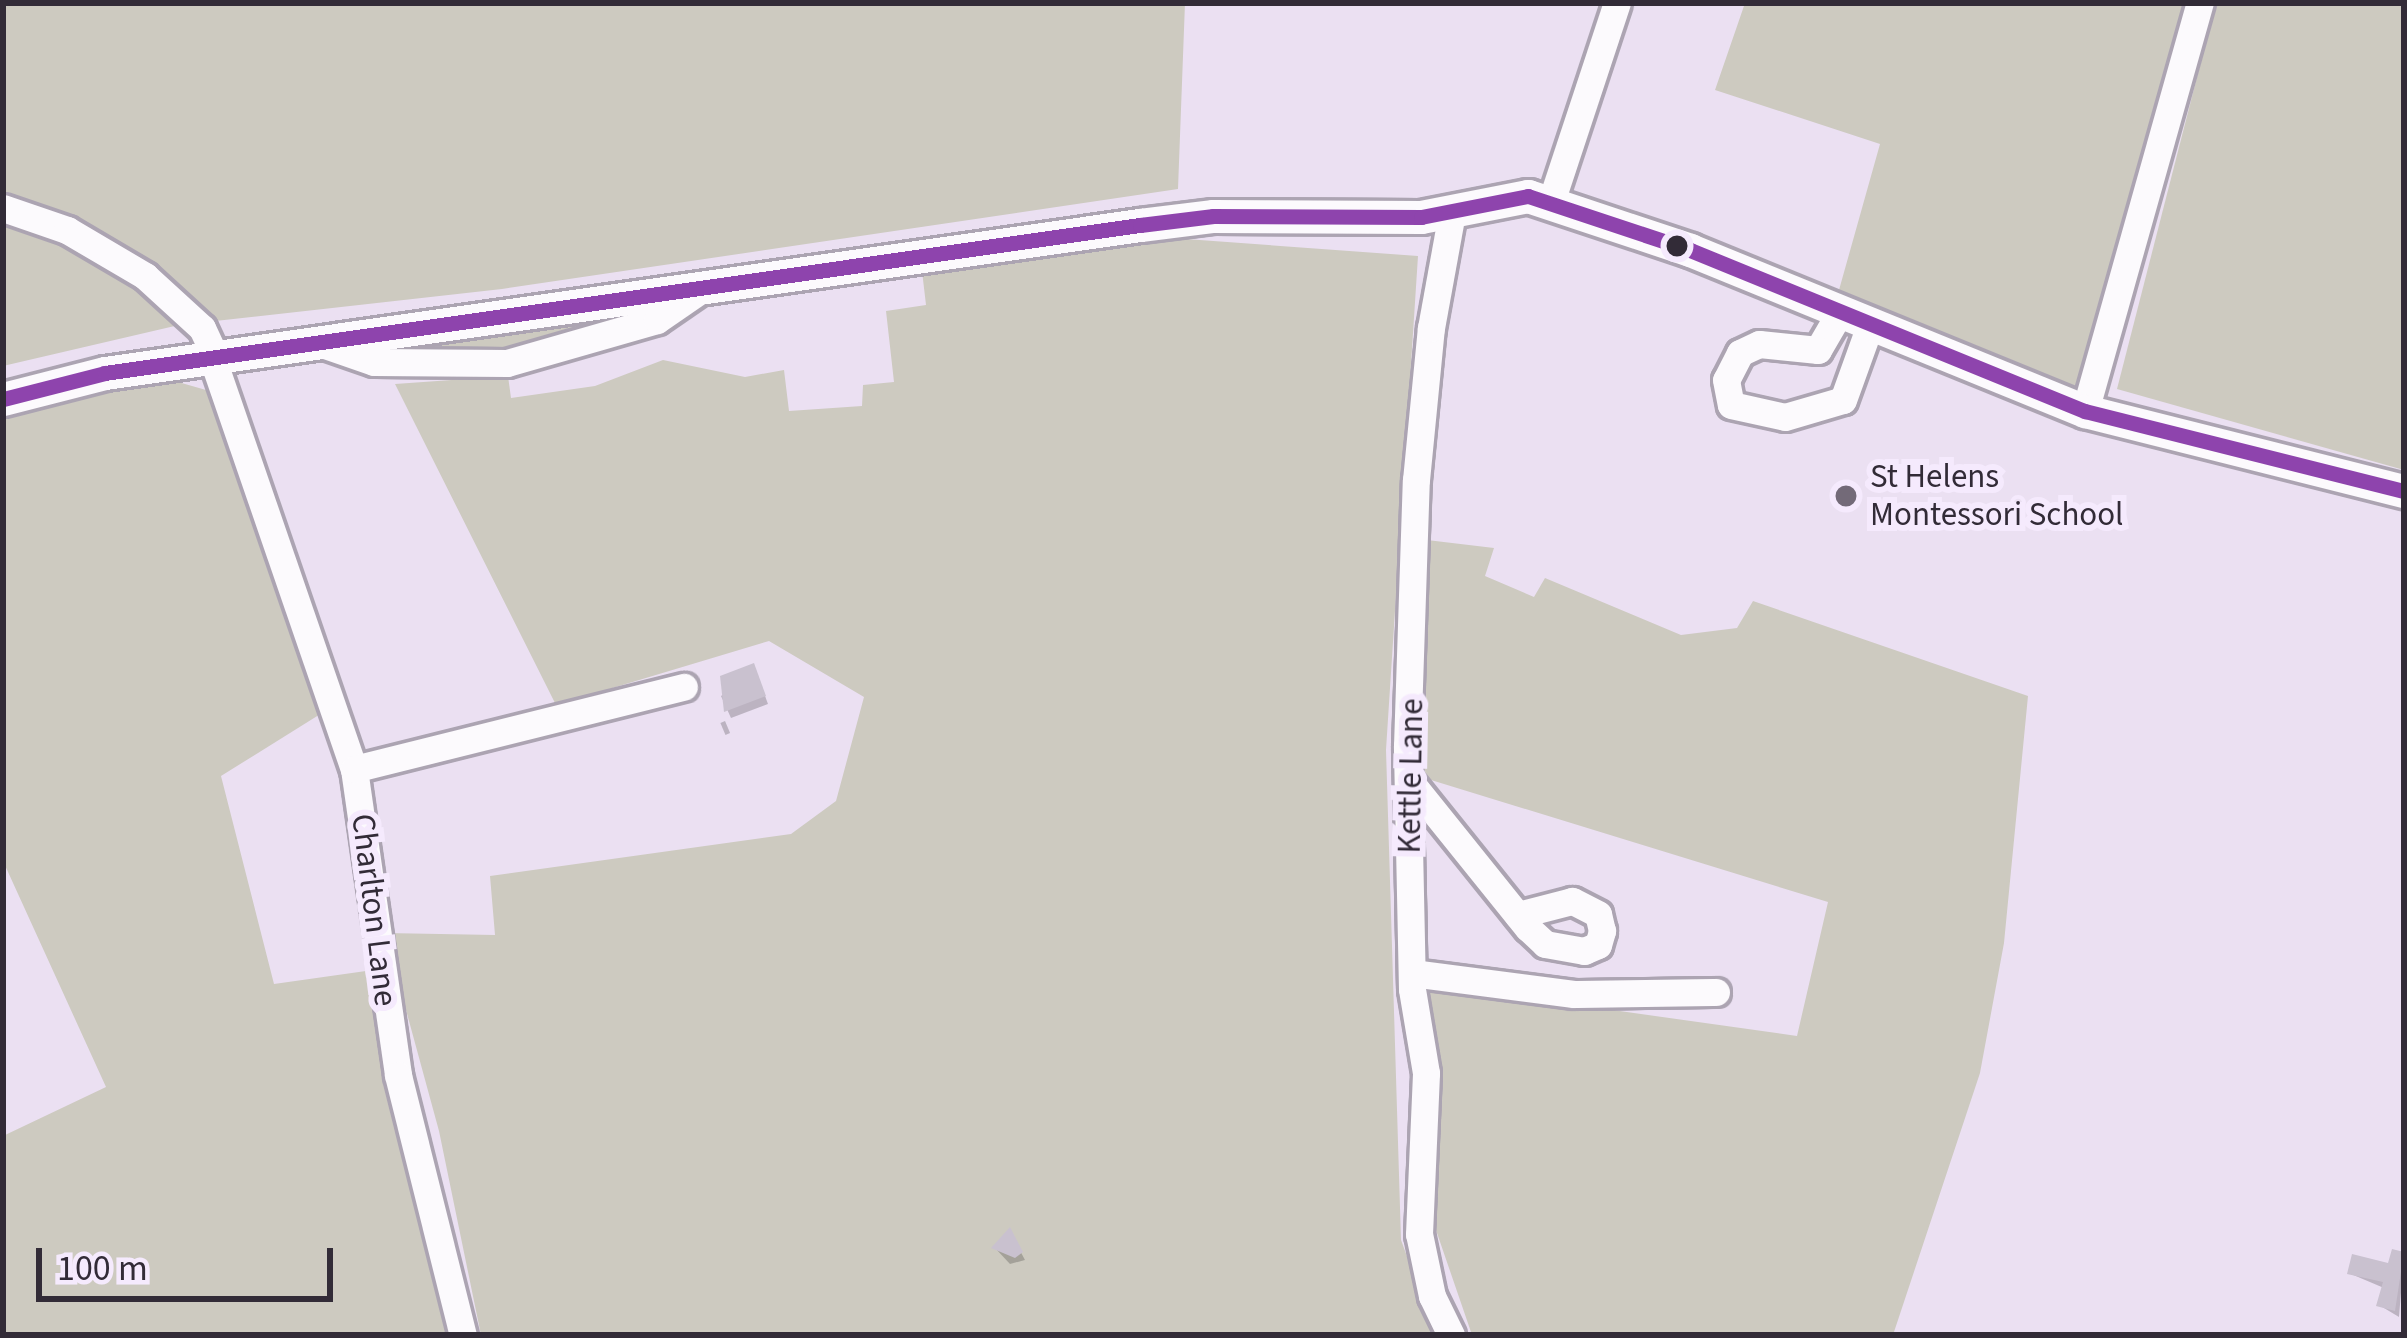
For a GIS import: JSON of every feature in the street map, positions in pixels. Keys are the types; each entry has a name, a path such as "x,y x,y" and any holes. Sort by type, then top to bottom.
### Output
{"main road":[{"path":"3,399 315,341 1213,216 1452,212 1528,196 1552,199 2085,411 2404,491"}],"street":[{"path":"1552,199 1617,3"},
{"path":"2085,411 2200,3"},
{"name":"Charlton Lane","path":"3,208 67,230 145,276 202,328 214,357 354,769 398,1075 463,1335"},
{"name":"Kettle Lane","path":"1451,1335 1432,1296 1419,1234 1426,1073 1412,973 1408,778 1416,480 1430,328 1452,212"},
{"path":"315,341 374,362 507,363 657,320 708,285"},
{"path":"1855,318 1843,400 1785,418 1731,405 1726,380 1740,353 1759,344 1818,350 1855,318"},
{"path":"354,769 684,687"},
{"path":"1408,778 1518,915"},
{"path":"1412,973 1574,994 1716,992"}],"shaded area":[{"path":"3,3 1185,3 1178,189 502,289 179,325 3,366"},
{"path":"1745,3 2186,3 2078,393 1839,290 1880,144 1715,90"},
{"path":"2216,3 2404,3 2404,470 2117,389"},
{"path":"1172,238 1418,256 1386,750 1401,1240 1436,1335 481,1335 439,1131 385,933 495,935 490,876 791,834 836,801 864,697 769,641 556,705 395,384 508,376 511,398 595,386 663,360 745,377 784,370 789,411 862,406 863,385 894,382 886,311 926,305 922,271"},
{"path":"673,301 528,346 458,354 372,341"},
{"path":"164,378 206,390 322,713 221,776 274,984 373,970 456,1335 3,1335 3,1136 106,1087 3,861 3,416"},
{"path":"1427,540 1494,548 1485,576 1534,597 1545,578 1681,635 1737,628 1753,601 2028,696 2004,943 1980,1073 1893,1335 1472,1335 1426,1201 1442,1101 1414,982 1797,1036 1828,902 1418,776"}],"building":[{"path":"754,663 766,696 724,712 720,676"},
{"path":"1010,1227 1023,1252 1015,1258 991,1248"},
{"path":"2392,1249 2404,1252 2395,1311 2376,1306 2383,1282 2347,1274 2352,1254 2388,1263"}],"transit line":[{"path":"3,399 105,373 1140,225 1213,216 1421,217 1528,196 1690,250 2085,411 2404,491"}],"place":[{"name":"St Helens Montessori School","path":"1846,496"}]}
